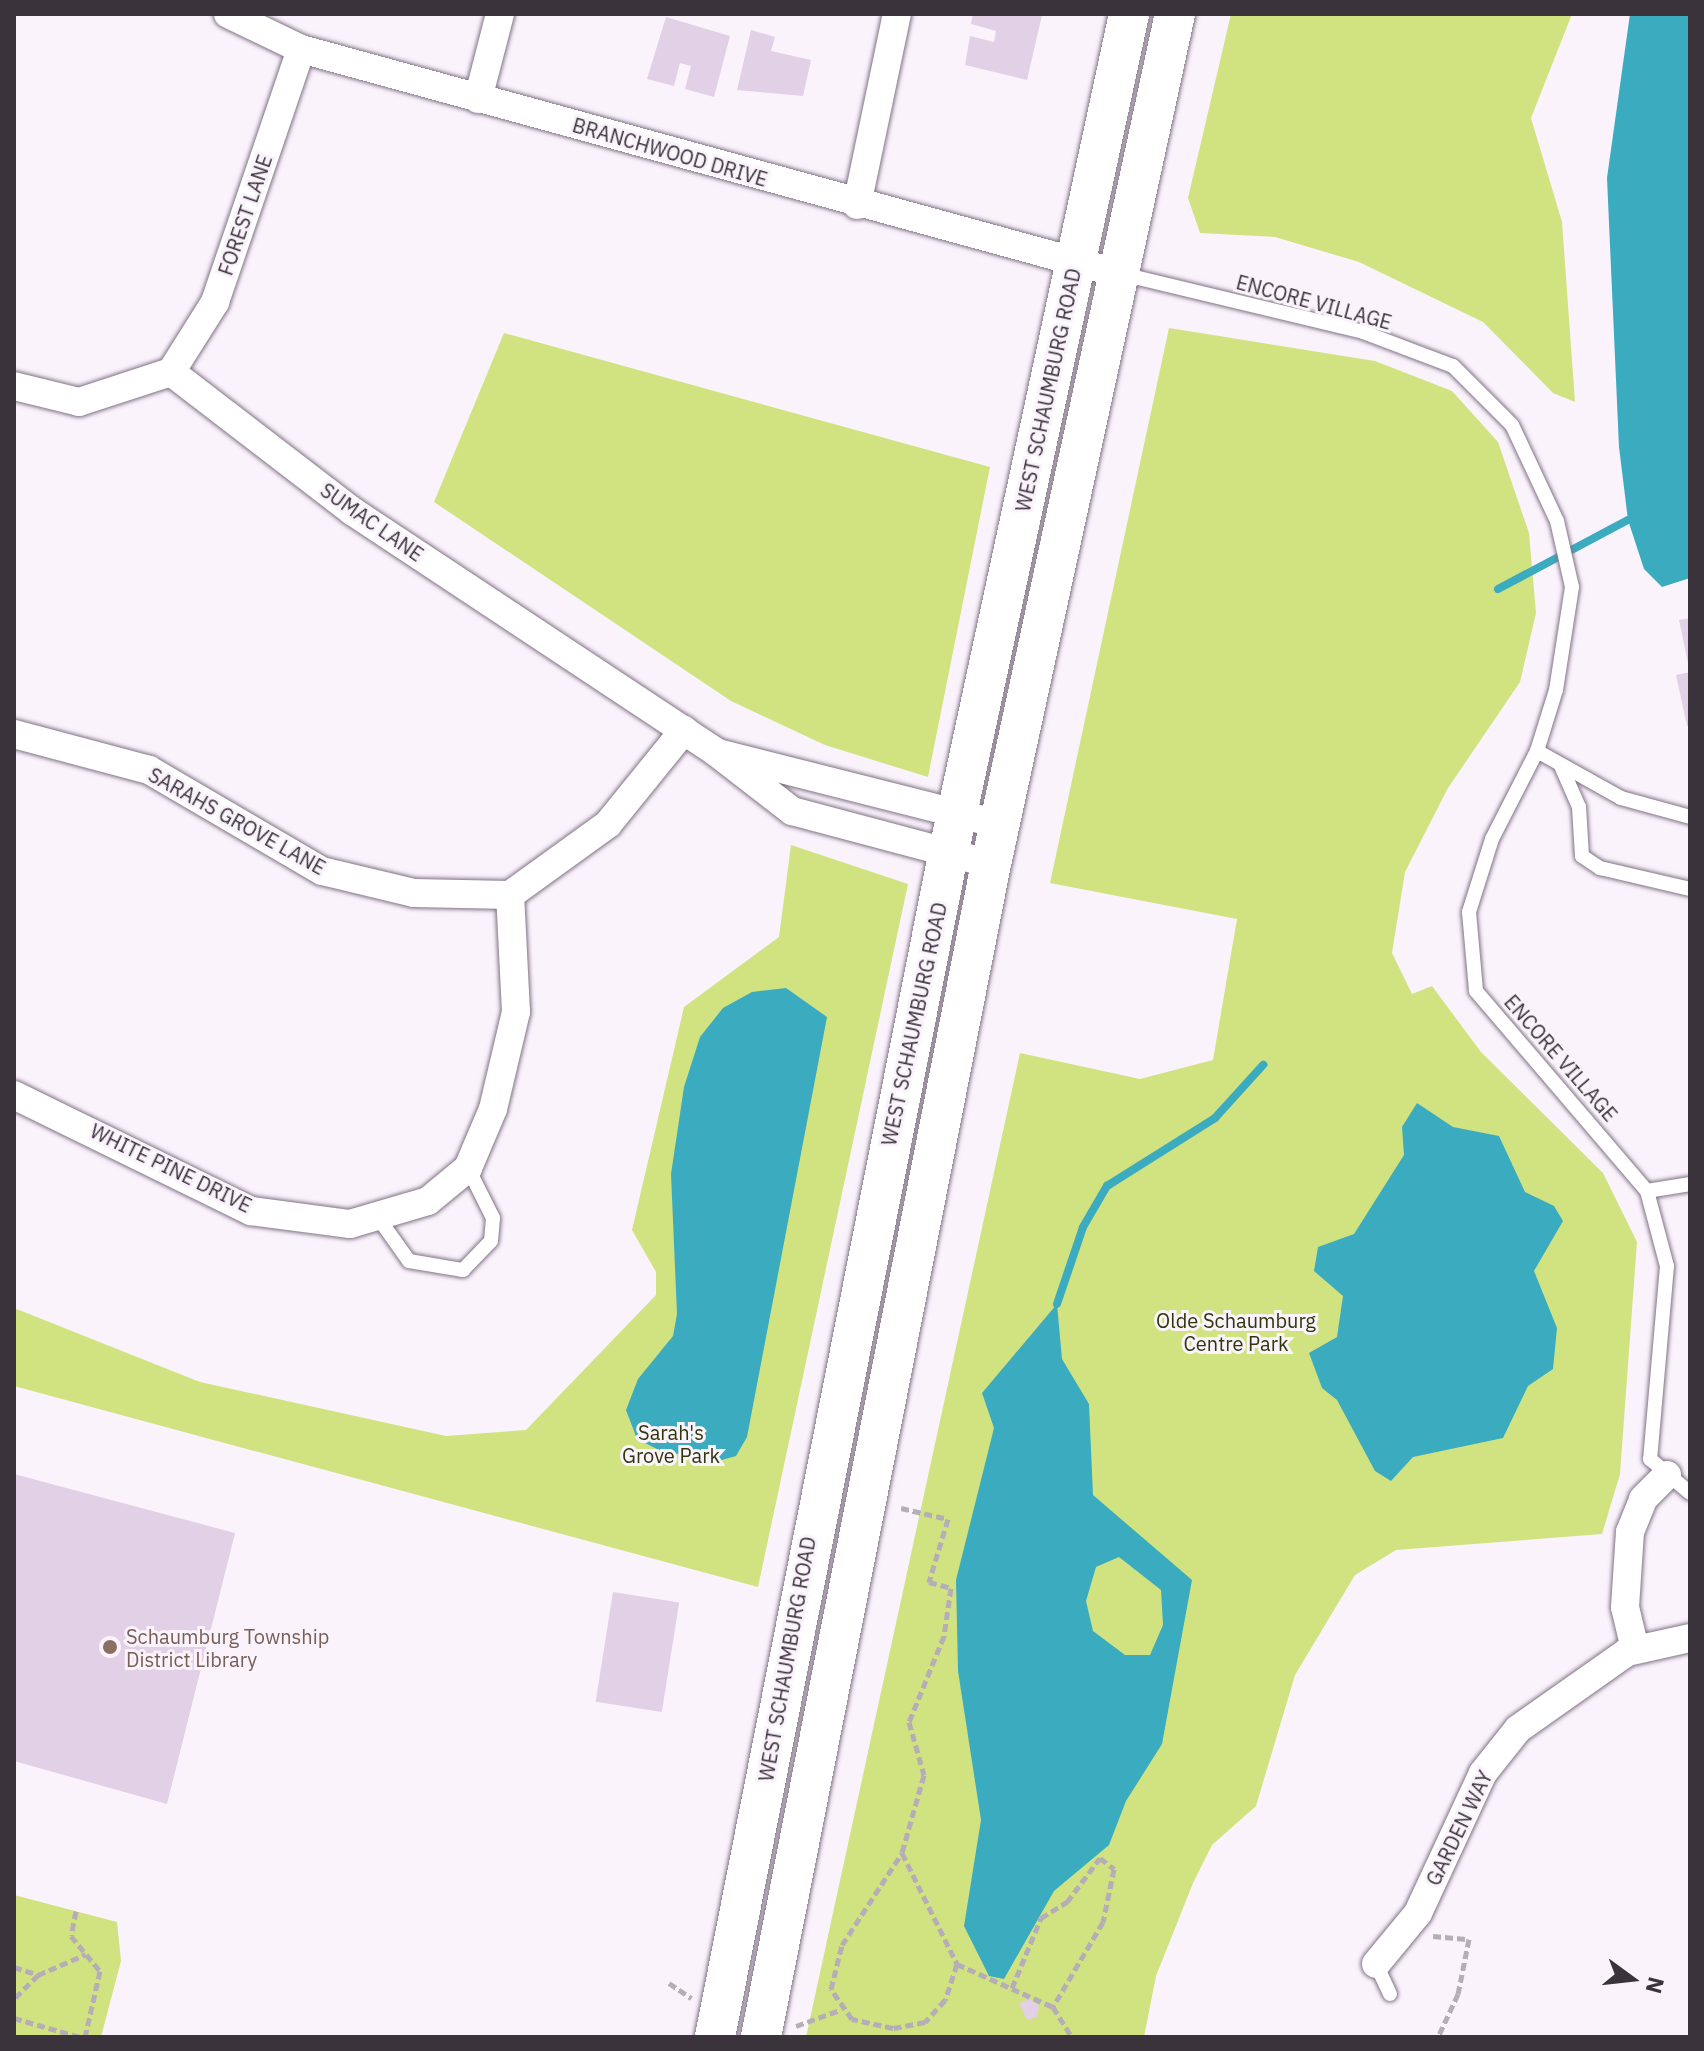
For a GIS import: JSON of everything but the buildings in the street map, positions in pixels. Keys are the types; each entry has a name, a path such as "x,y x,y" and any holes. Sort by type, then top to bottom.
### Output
{"main road":[{"name":"WEST SCHAUMBURG ROAD","path":"715,2037 948,855 1129,14"},
{"path":"777,2032 991,864 1175,14"}],"street":[{"name":"BRANCHWOOD DRIVE","path":"228,14 301,49 857,205 1117,273"},
{"path":"478,99 500,14"},
{"path":"857,205 897,14"},
{"name":"FOREST LANE","path":"171,372 215,302 301,49"},
{"path":"14,386 79,402 171,372"},
{"name":"SUMAC LANE","path":"171,372 352,511 684,730 792,811 991,864"},
{"path":"510,895 608,824 684,730"},
{"name":"SARAHS GROVE LANE","path":"14,734 149,770 322,871 414,893 510,895"},
{"name":"SUMAC LANE","path":"717,753 956,816 999,824"},
{"name":"WHITE PINE DRIVE","path":"14,1095 251,1211 350,1224 428,1201 468,1168 493,1109 516,1012 510,895"},
{"path":"1635,1649 1625,1607 1630,1532 1643,1499 1667,1475"},
{"name":"GARDEN WAY","path":"1376,1964 1405,1933 1483,1773 1518,1729 1597,1668 1635,1649 1690,1638"}],"lane":[{"name":"ENCORE VILLAGE","path":"1117,273 1363,332 1453,366 1512,425 1557,521 1572,587 1556,690 1537,751 1492,839 1469,912 1476,991 1647,1191 1667,1266 1650,1459 1690,1493"},
{"path":"1537,751 1621,798 1690,817"},
{"path":"1561,766 1579,807 1582,856 1600,868 1690,889"},
{"path":"377,1216 409,1261 463,1270 491,1241 493,1218 468,1168"},
{"path":"1647,1191 1690,1184"},
{"path":"1376,1964 1390,1994"}],"path":[{"path":"840,2010 831,1989 842,1945 902,1853 924,1775 909,1722 928,1662 944,1636 951,1588 929,1582 948,1519 901,1508"},
{"path":"902,1853 957,1964 1053,2007 1072,2037"},
{"path":"1012,1988 1041,1918 1067,1902 1100,1858 1114,1869 1103,1922 1053,2007"},
{"path":"14,2018 82,2037 100,1971 71,1936 76,1911"},
{"path":"1405,1933 1469,1939 1458,1994 1438,2037"},
{"path":"14,1999 38,1975 86,1954"},
{"path":"777,2032 840,2010 893,2028 925,2022 945,2000 957,1964"},
{"path":"14,1967 38,1975"},
{"path":"669,1983 676,1990"}],"green space":[{"path":"1231,14 1572,14 1531,118 1562,222 1575,402 1553,393 1483,322 1359,262 1275,237 1200,233 1188,198"},
{"name":"Olde Schaumburg Centre Park","path":"1169,328 1375,361 1452,391 1498,442 1529,533 1536,613 1520,682 1448,788 1405,872 1392,953 1412,994 1432,986 1481,1052 1603,1173 1637,1242 1620,1474 1602,1534 1396,1550 1355,1575 1295,1675 1256,1806 1212,1845 1193,1883 1156,1976 1144,2037 806,2037 1020,1053 1140,1079 1213,1060 1237,919 1050,883"},
{"path":"504,333 990,467 928,777 825,745 731,701 434,502"},
{"name":"Sarah's Grove Park","path":"791,845 908,884 758,1587 14,1386 14,1308 200,1382 446,1436 526,1430 656,1295 656,1272 632,1230 684,1007 779,937"},
{"path":"14,1895 117,1922 121,1961 101,2037 14,2037"}],"water":[{"path":"1630,14 1690,14 1690,578 1662,587 1644,569 1628,520 1619,447 1607,178"},
{"path":"786,988 827,1017 747,1437 736,1456 718,1461 661,1451 637,1439 626,1410 638,1379 673,1336 677,1314 671,1174 684,1087 700,1037 723,1008 752,992"},
{"path":"1417,1103 1453,1127 1499,1136 1525,1192 1554,1206 1563,1221 1534,1271 1557,1328 1553,1369 1528,1386 1503,1438 1413,1457 1391,1481 1375,1471 1337,1400 1322,1388 1309,1353 1337,1337 1343,1296 1314,1271 1318,1247 1354,1234 1404,1155 1402,1127"},
{"path":"1057,1304 1062,1359 1089,1404 1093,1495 1192,1580 1162,1744 1126,1801 1109,1845 1054,1891 1004,1979 989,1976 964,1926 981,1820 958,1671 956,1580 994,1428 982,1393","holes":["1119,1557 1161,1590 1163,1625 1150,1655 1125,1655 1093,1631 1086,1601 1096,1567"]}],"waterway":[{"path":"1498,589 1628,520"},
{"path":"1057,1304 1083,1227 1107,1186 1215,1118 1263,1065"}],"place":[{"name":"Schaumburg Township District Library","path":"110,1647"}]}
